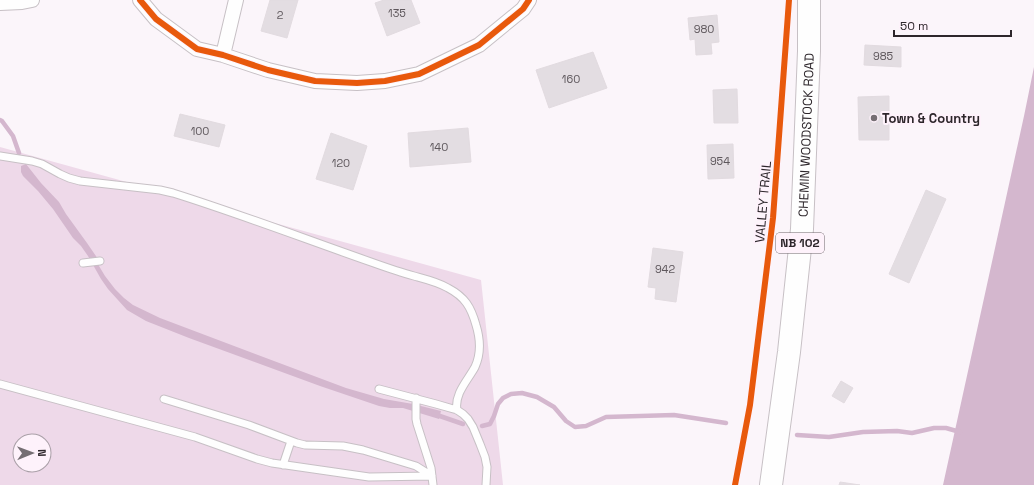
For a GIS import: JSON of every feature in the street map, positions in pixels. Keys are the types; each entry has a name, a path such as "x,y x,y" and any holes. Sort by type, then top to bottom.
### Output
{"main road":[{"name":"CHEMIN WOODSTOCK ROAD","path":"771,485 789,352 802,229 809,51 809,0"}],"street":[{"path":"0,3 32,0"},
{"path":"140,0 156,19 197,49 223,55 268,70 315,80 357,83 385,81 419,74 479,45 523,9 529,0"},
{"path":"223,55 236,0"}],"lane":[{"path":"0,156 42,164 60,174 80,181 160,190 173,193 448,287 466,301 472,311 480,344 479,356 475,366 457,400 457,410"},
{"path":"83,263 100,261"},
{"path":"0,384 195,437 257,459 283,465 369,477 432,476"},
{"path":"379,390 457,410 468,419 485,457 487,467 486,485"},
{"path":"164,399 249,425 306,445 343,446 362,450 416,466 432,476"},
{"path":"416,400 416,419 431,468 433,485"},
{"path":"283,465 291,441"}],"shaded area":[{"path":"1034,67 1034,485 943,485 1024,116"},
{"path":"0,147 481,280 503,485 0,485"},
{"path":"26,164 59,202 98,259 99,266 105,276 115,289 133,305 160,318 346,388 384,399 441,411 439,419 403,408 379,406 320,386 189,338 146,321 127,310 108,289 88,256 73,238 53,209 23,176 21,166"}],"building":[{"path":"270,0 298,0 287,38 261,31"},
{"path":"384,0 411,0 420,23 387,36 375,3"},
{"path":"717,15 719,42 711,43 712,54 696,55 695,39 690,40 688,18"},
{"path":"865,45 901,47 901,67 864,65"},
{"path":"593,52 607,88 549,108 536,70"},
{"path":"737,89 738,123 714,123 713,90"},
{"name":"Town & Country","path":"889,96 889,140 859,140 858,97"},
{"path":"180,114 225,125 219,147 174,136"},
{"path":"468,128 471,162 410,167 408,133"},
{"path":"331,133 367,146 353,190 316,179"},
{"path":"733,144 734,178 708,179 707,145"},
{"path":"926,190 946,199 909,283 889,274"},
{"path":"653,248 683,252 676,302 655,299 656,288 648,287"},
{"path":"841,381 853,388 844,403 832,396"},
{"path":"840,482 860,485 839,485"}],"waterway":[{"path":"0,120 13,136 19,153"},
{"path":"482,426 490,424 498,404 503,398 511,394 522,393 537,397 554,407 566,421 575,427 586,426 606,417 674,415 726,423"},
{"path":"434,414 463,424"},
{"path":"797,435 829,437 863,432 897,431 912,433 934,428 946,428 960,432"}],"cycle path":[{"path":"140,0 156,19 197,49 223,55 268,70 315,81 357,83 385,81 419,74 479,45 523,9 529,0"},
{"name":"VALLEY TRAIL","path":"735,485 750,405 773,218 789,0"}],"place":[{"name":"Town & Country","path":"874,118"}]}
